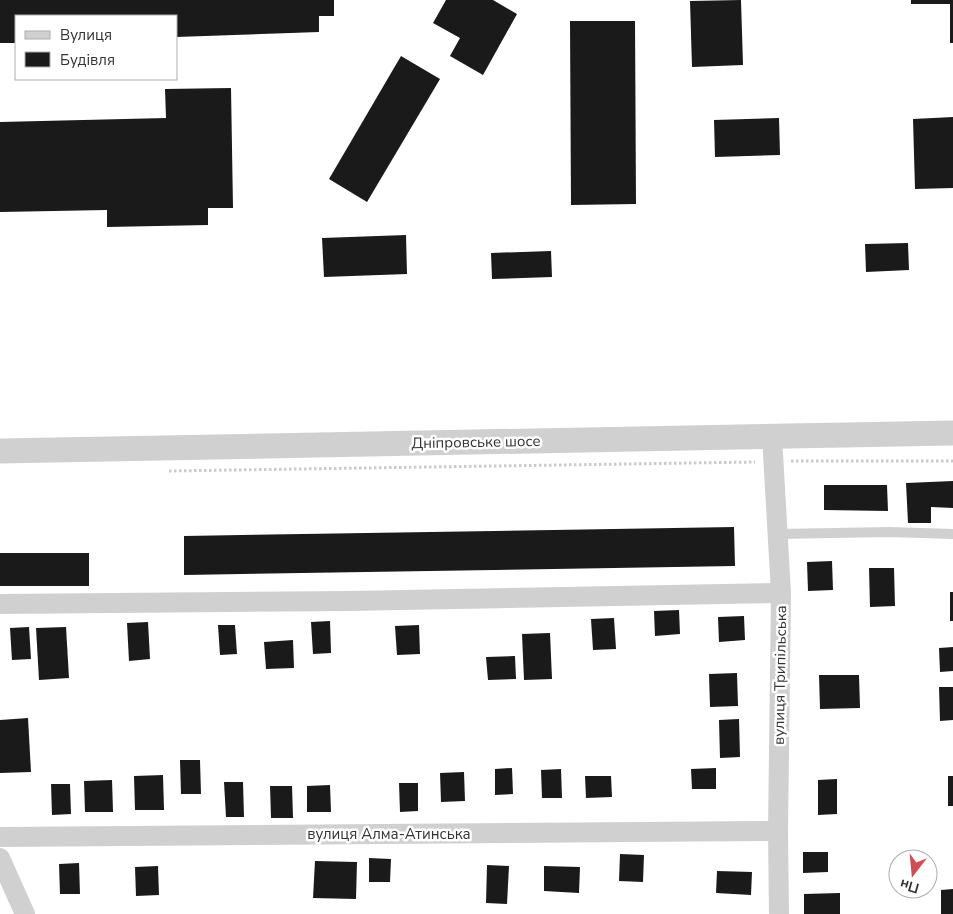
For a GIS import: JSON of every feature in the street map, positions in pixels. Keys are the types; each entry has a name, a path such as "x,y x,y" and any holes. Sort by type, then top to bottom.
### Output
{"street":[{"name":"Дніпровське шосе","path":"0,452 953,433"},
{"name":"вулиця Трипільська","path":"772,436 781,593 778,831 779,914"},
{"path":"0,604 358,601 781,593"},
{"name":"вулиця Алма-Атинська","path":"0,837 778,831"},
{"path":"0,858 25,914"}],"lane":[{"path":"778,534 890,532 953,534"}],"path":[{"path":"168,471 773,461 953,461"}],"building":[{"path":"0,0 334,0 334,16 319,16 319,32 178,37 178,15 15,15 15,43 0,43"},
{"path":"446,0 493,0 517,14 483,75 450,56 460,38 433,23"},
{"path":"741,0 743,65 692,67 690,1"},
{"path":"911,0 953,0 953,43 950,43 950,4 911,4"},
{"path":"570,21 635,21 636,204 571,205"},
{"path":"401,56 440,79 367,202 329,179"},
{"path":"231,88 233,208 208,208 208,225 107,227 107,210 0,212 0,122 166,118 165,89"},
{"path":"953,117 953,188 915,189 913,119"},
{"path":"779,118 780,155 715,157 714,120"},
{"path":"406,235 407,274 324,277 322,238"},
{"path":"908,243 909,270 866,272 865,244"},
{"path":"551,251 552,277 492,279 491,253"},
{"path":"953,481 953,508 931,507 931,523 908,523 906,483"},
{"path":"824,485 887,485 888,511 824,510"},
{"path":"734,527 735,566 184,575 184,536"},
{"path":"0,553 89,553 89,586 0,586"},
{"path":"832,561 833,590 808,591 807,562"},
{"path":"869,568 894,568 895,606 870,607"},
{"path":"950,592 953,592 953,621 950,621"},
{"path":"679,610 680,634 655,636 654,611"},
{"path":"744,616 745,640 719,642 718,617"},
{"path":"614,618 616,649 593,650 591,619"},
{"path":"330,621 331,653 313,654 311,622"},
{"path":"148,622 150,659 129,661 127,623"},
{"path":"218,625 235,625 237,654 220,655"},
{"path":"419,625 420,654 397,655 395,626"},
{"path":"29,627 31,659 12,660 10,628"},
{"path":"66,627 69,678 39,680 36,628"},
{"path":"550,633 552,679 524,680 522,634"},
{"path":"293,640 294,668 266,669 264,642"},
{"path":"953,647 953,671 940,672 939,648"},
{"path":"515,656 516,679 488,680 486,657"},
{"path":"737,673 738,706 710,707 709,674"},
{"path":"819,675 859,675 860,708 820,709"},
{"path":"939,687 953,687 953,720 940,721"},
{"path":"28,718 31,772 0,773 0,720"},
{"path":"739,719 740,757 720,758 719,720"},
{"path":"180,760 200,760 201,794 181,794"},
{"path":"512,768 513,794 495,795 495,769"},
{"path":"716,768 716,789 692,789 691,769"},
{"path":"561,769 562,798 542,798 541,770"},
{"path":"464,772 465,801 441,802 440,773"},
{"path":"163,775 164,810 135,810 134,776"},
{"path":"585,776 611,776 612,797 586,798"},
{"path":"948,776 953,776 953,806 948,806"},
{"path":"837,779 837,814 818,815 818,780"},
{"path":"112,780 113,812 85,812 84,781"},
{"path":"224,782 243,782 244,817 226,817"},
{"path":"399,783 418,783 418,811 400,812"},
{"path":"51,784 70,784 71,814 52,815"},
{"path":"330,785 331,812 307,812 307,786"},
{"path":"270,786 292,786 293,818 271,818"},
{"path":"803,852 828,852 828,872 803,873"},
{"path":"620,854 644,855 643,882 619,881"},
{"path":"369,858 391,859 390,882 369,882"},
{"path":"315,861 357,862 356,899 313,898"},
{"path":"79,863 80,894 60,894 59,864"},
{"path":"487,865 509,866 507,904 486,903"},
{"path":"158,866 159,895 136,896 135,867"},
{"path":"544,866 580,867 579,893 544,891"},
{"path":"717,871 752,872 751,895 716,893"},
{"path":"953,889 953,914 941,914 941,890"},
{"path":"840,893 840,914 804,914 804,894"}]}
